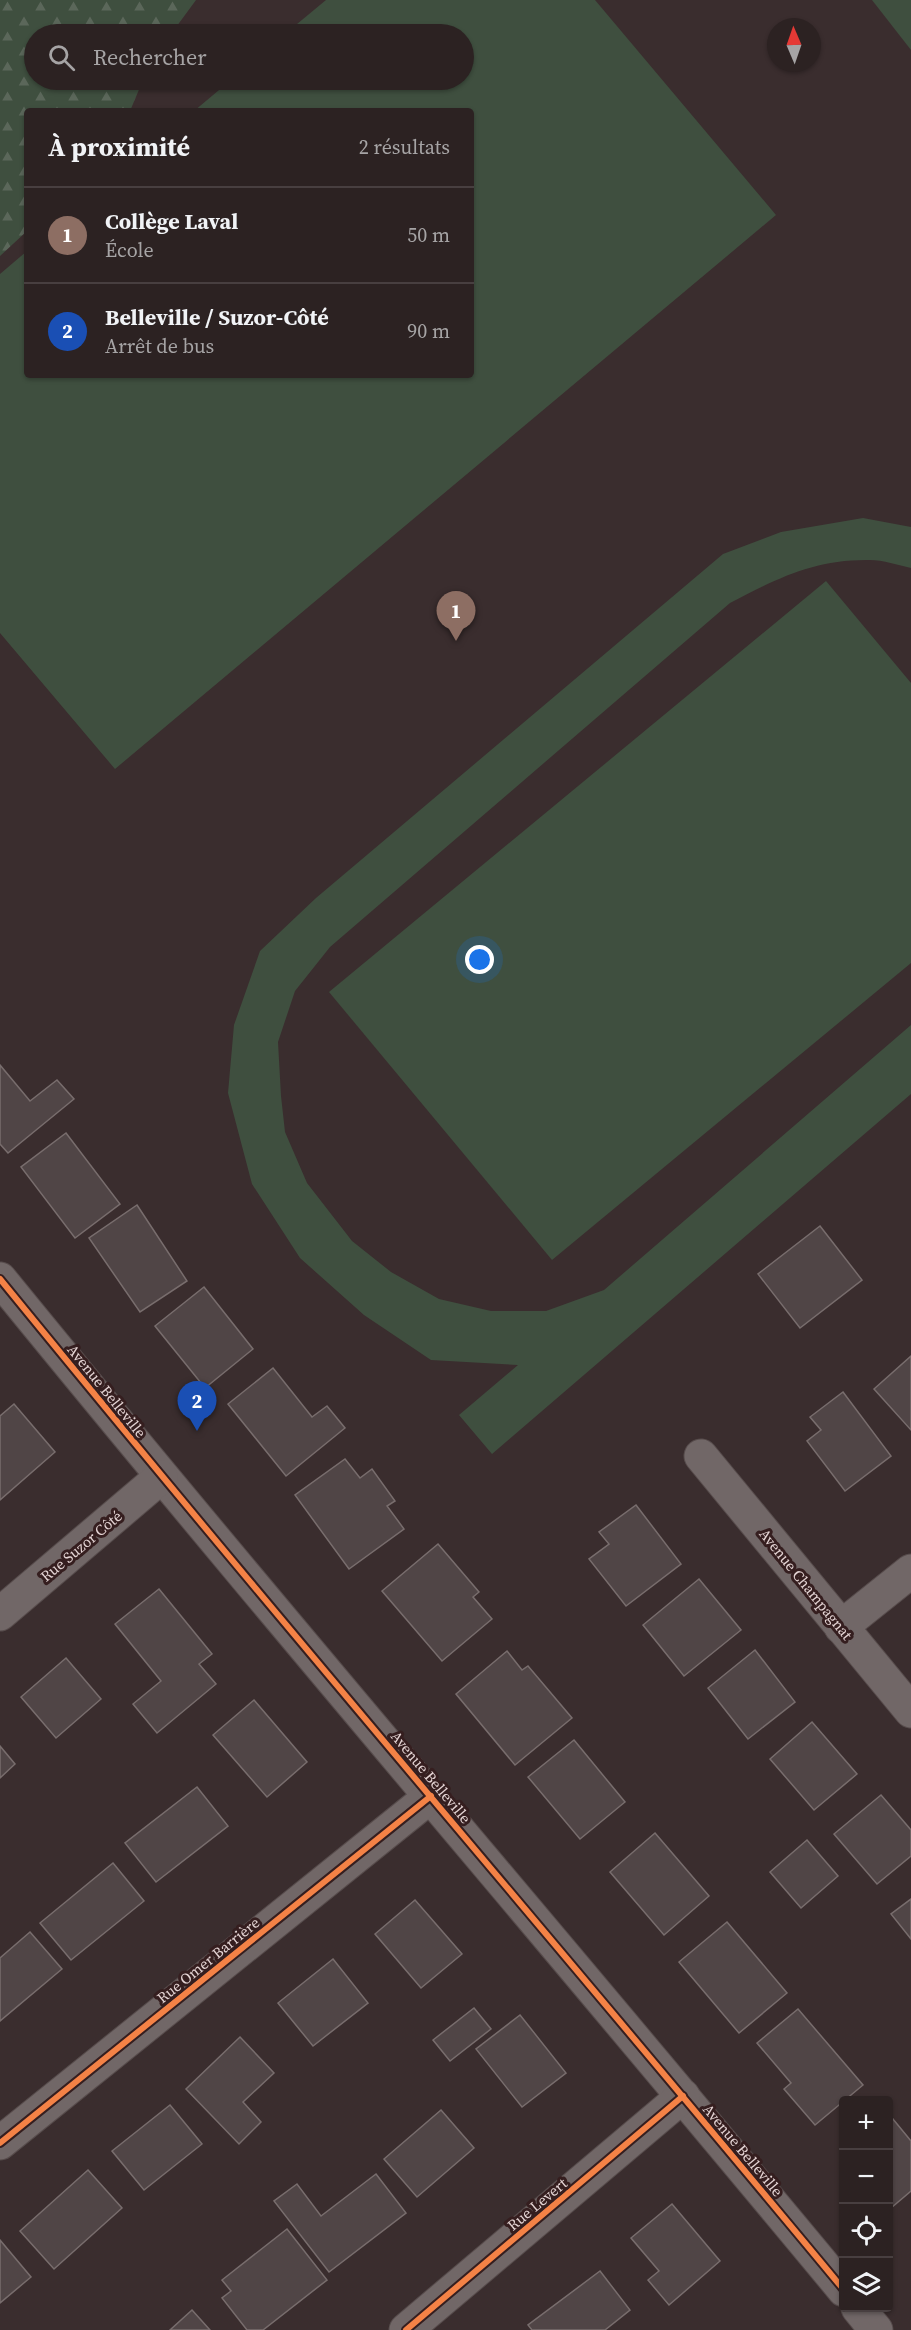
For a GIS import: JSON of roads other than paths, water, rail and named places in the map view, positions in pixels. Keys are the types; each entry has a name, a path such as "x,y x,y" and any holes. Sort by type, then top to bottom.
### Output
{"street":[{"name":"Avenue Belleville","path":"0,1279 162,1477 683,2096 839,2285"},
{"name":"Avenue Champagnat","path":"701,1456 911,1712"},
{"name":"Rue Suzor Côté","path":"0,1614 162,1477"},
{"path":"841,1627 911,1571"},
{"name":"Rue Omer Barrière","path":"0,2143 431,1796"},
{"name":"Rue Levert","path":"406,2330 683,2096"},
{"path":"862,2312 876,2330"}],"place":[{"name":"Collège Laval","path":"456,641"},
{"name":"Belleville / Suzor-Côté","path":"197,1431"}]}
